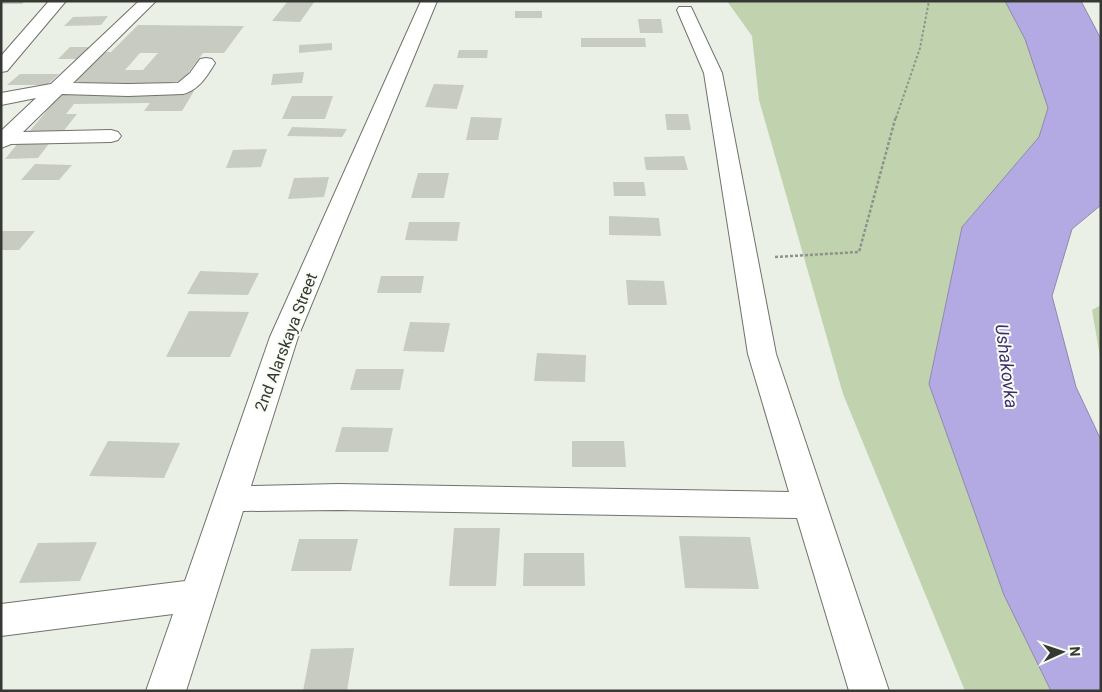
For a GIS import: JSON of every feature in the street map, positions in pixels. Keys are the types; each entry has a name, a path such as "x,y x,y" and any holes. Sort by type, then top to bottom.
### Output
{"street":[{"path":"1,67 58,1"},
{"path":"4,140 148,1"},
{"name":"2nd Alarskaya Street","path":"166,691 284,337 429,1"},
{"path":"685,10 713,73 762,354 869,691"},
{"path":"1,99 57,88 128,90 183,88 196,77 206,63"},
{"path":"4,140 111,136"},
{"path":"230,499 338,497 809,505"},
{"path":"1,620 198,595"}],"path":[{"path":"746,259 859,252 892,128 920,48 929,1"}],"green space":[{"path":"727,1 1005,1 1025,39 1048,108 1039,137 962,227 929,384 1004,595 1051,691 965,691 843,394 759,100 752,36"},
{"path":"1101,305 1101,362 1092,310"}],"water":[{"name":"Ushakovka","path":"1005,1 1081,1 1101,39 1101,205 1072,229 1052,296 1076,387 1101,440 1101,691 1051,691 1004,595 929,384 962,227 1039,137 1048,108 1025,39"}],"building":[{"path":"1,1 25,1 22,4 1,4"},
{"path":"288,1 315,1 300,22 272,21"},
{"path":"515,11 542,11 542,18 515,18"},
{"path":"108,16 101,25 64,26 73,17"},
{"path":"638,19 661,19 663,33 640,33"},
{"path":"138,25 244,26 224,53 203,53 183,80 161,86 81,87 76,81 103,52 111,52","holes":["140,53 158,53 143,70 125,70"]},
{"path":"581,38 645,38 646,47 581,47"},
{"path":"332,43 332,50 299,53 299,45"},
{"path":"70,47 91,47 79,59 58,59"},
{"path":"459,50 488,50 487,58 457,58"},
{"path":"304,72 302,83 271,85 273,74"},
{"path":"20,74 59,74 47,85 7,85"},
{"path":"434,84 464,85 457,109 425,107"},
{"path":"194,91 182,111 144,111 150,103 74,104 66,114 77,114 62,133 28,133 61,94"},
{"path":"292,96 333,96 325,119 282,119"},
{"path":"665,114 688,114 691,130 667,130"},
{"path":"471,117 502,118 498,140 466,140"},
{"path":"292,127 347,129 342,137 287,136"},
{"path":"51,141 38,158 5,159 19,142"},
{"path":"267,149 261,167 226,168 233,150"},
{"path":"684,156 688,170 646,170 644,157"},
{"path":"35,164 72,165 59,180 21,180"},
{"path":"418,173 449,173 444,198 411,198"},
{"path":"329,177 324,197 288,199 294,178"},
{"path":"613,182 644,182 646,196 614,196"},
{"path":"609,216 659,218 661,236 609,235"},
{"path":"409,222 460,222 457,241 405,240"},
{"path":"1,231 35,231 19,250 1,250"},
{"path":"200,271 259,273 248,295 187,294"},
{"path":"381,276 424,276 421,293 377,293"},
{"path":"626,280 664,281 667,305 628,305"},
{"path":"189,311 249,312 230,357 166,357"},
{"path":"410,322 450,323 444,352 403,351"},
{"path":"537,353 586,355 585,382 534,381"},
{"path":"356,369 404,369 400,390 350,390"},
{"path":"342,427 393,428 388,452 335,452"},
{"path":"108,441 180,443 164,478 89,476"},
{"path":"572,441 624,441 626,467 572,467"},
{"path":"454,528 500,528 496,586 449,586"},
{"path":"679,536 750,537 759,589 685,588"},
{"path":"299,539 358,539 351,571 291,571"},
{"path":"97,542 80,581 19,583 38,543"},
{"path":"524,553 584,553 585,586 523,586"},
{"path":"354,648 347,691 303,691 311,649"}]}
